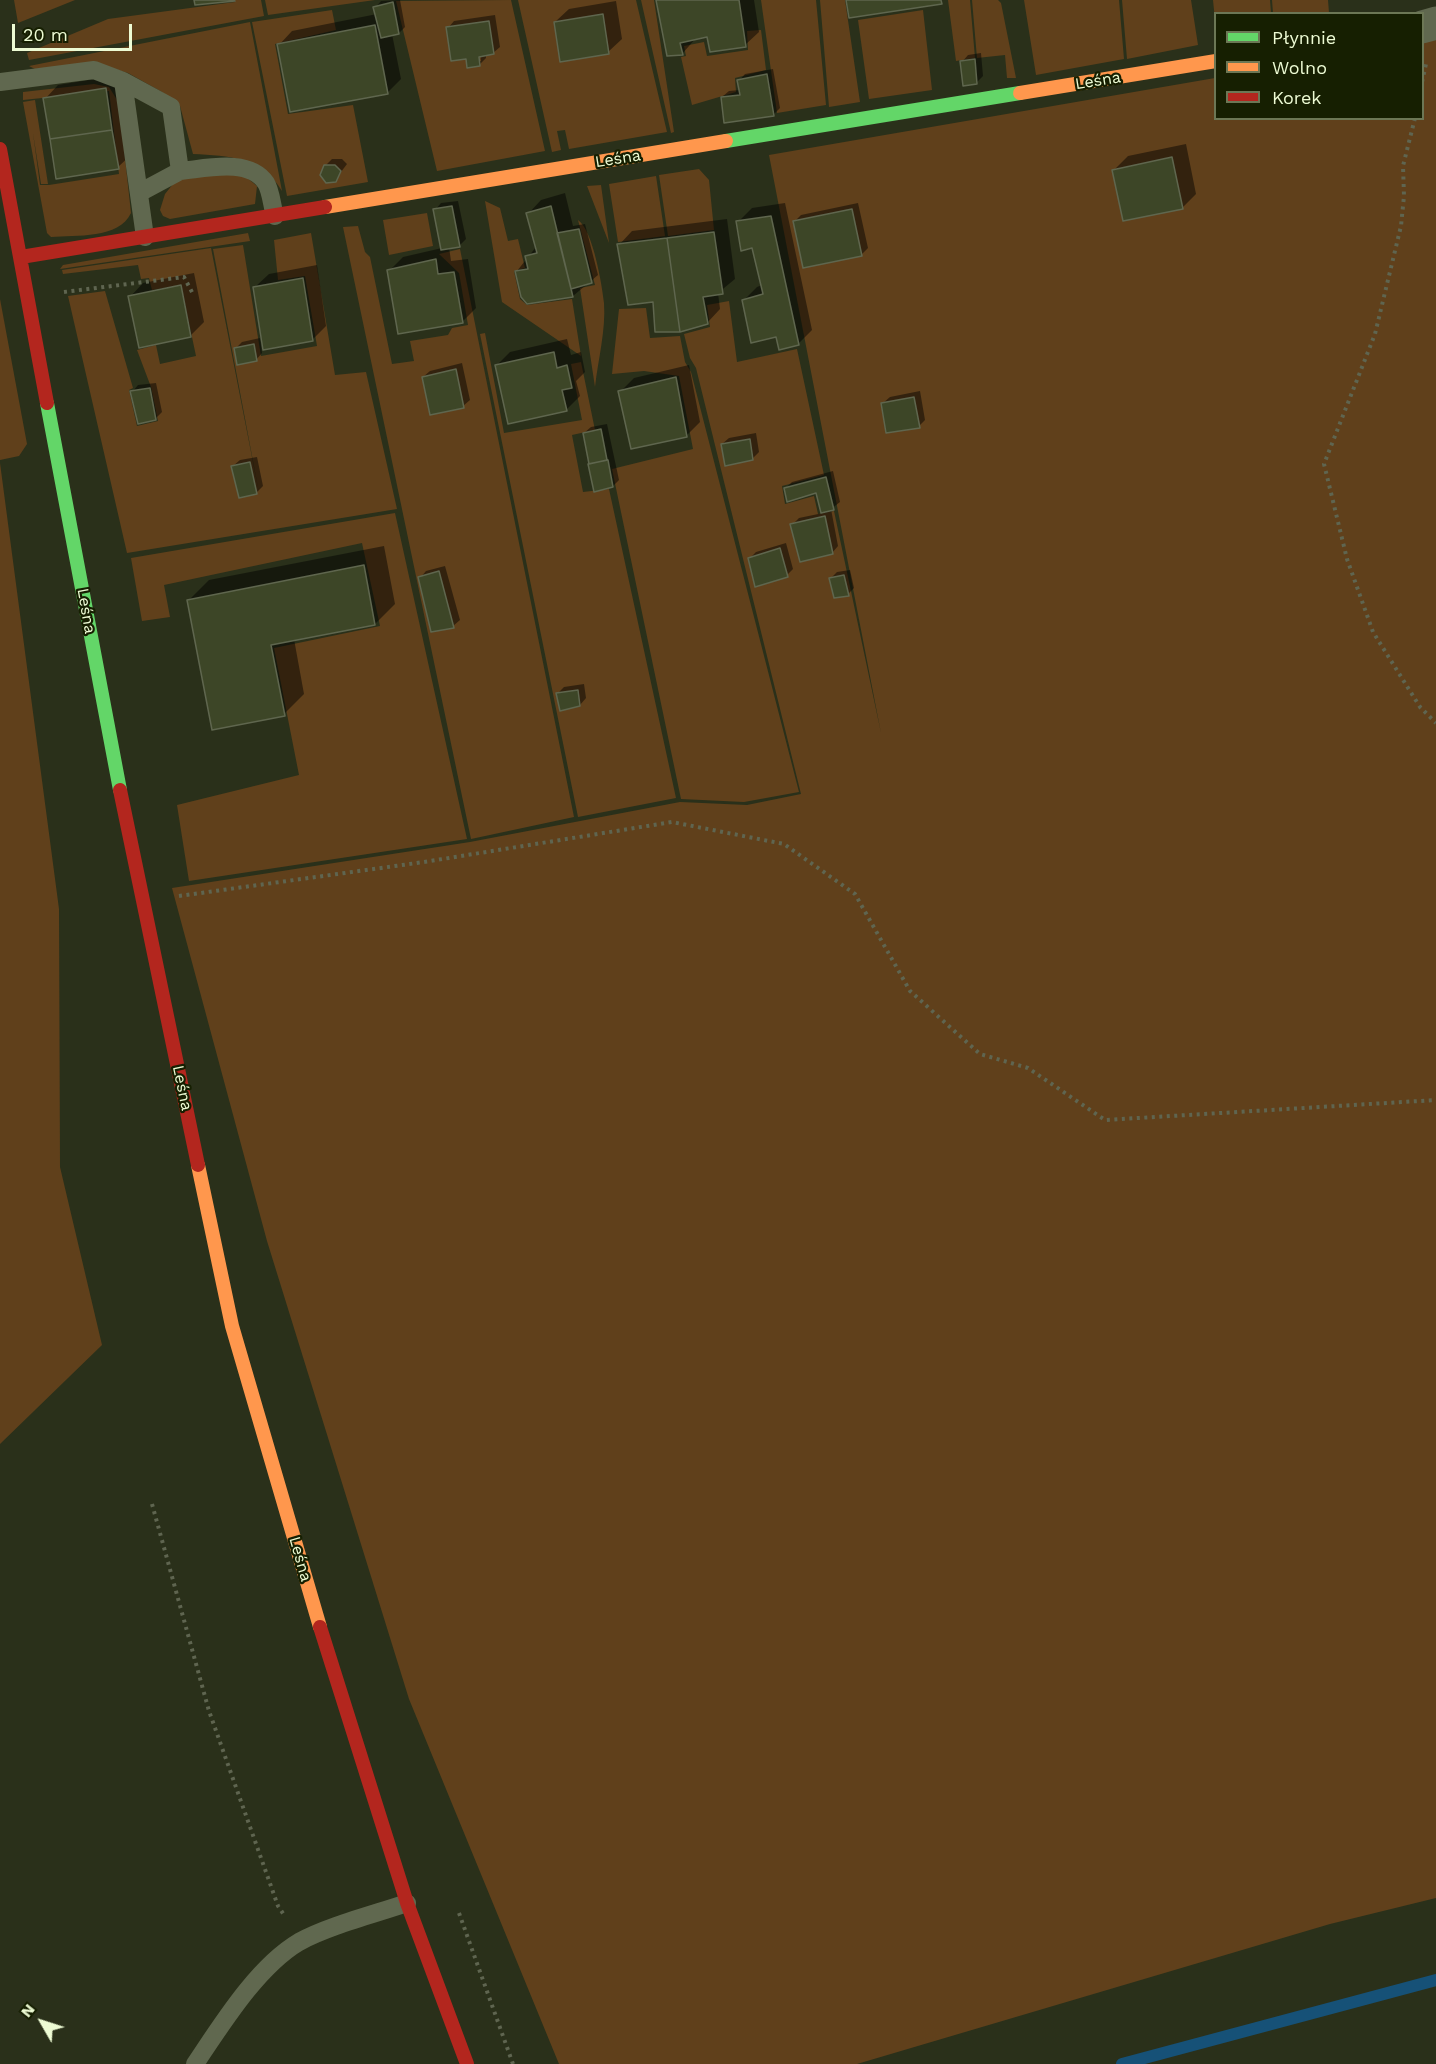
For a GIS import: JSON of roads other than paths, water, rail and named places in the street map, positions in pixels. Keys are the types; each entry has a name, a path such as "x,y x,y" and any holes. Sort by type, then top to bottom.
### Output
{"street":[{"name":"Leśna","path":"21,257 1214,61"},
{"name":"Leśna","path":"0,149 123,807 232,1326 327,1651 407,1903 467,2064"}],"lane":[{"path":"0,82 94,70 123,81 171,107 180,171"},
{"path":"123,81 145,237"},
{"path":"139,193 180,171 230,166 248,170 266,183 275,216"},
{"path":"195,2064 247,1992 279,1956 301,1941 407,1903"}],"waterway":[{"path":"1122,2064 1436,1980"}]}
